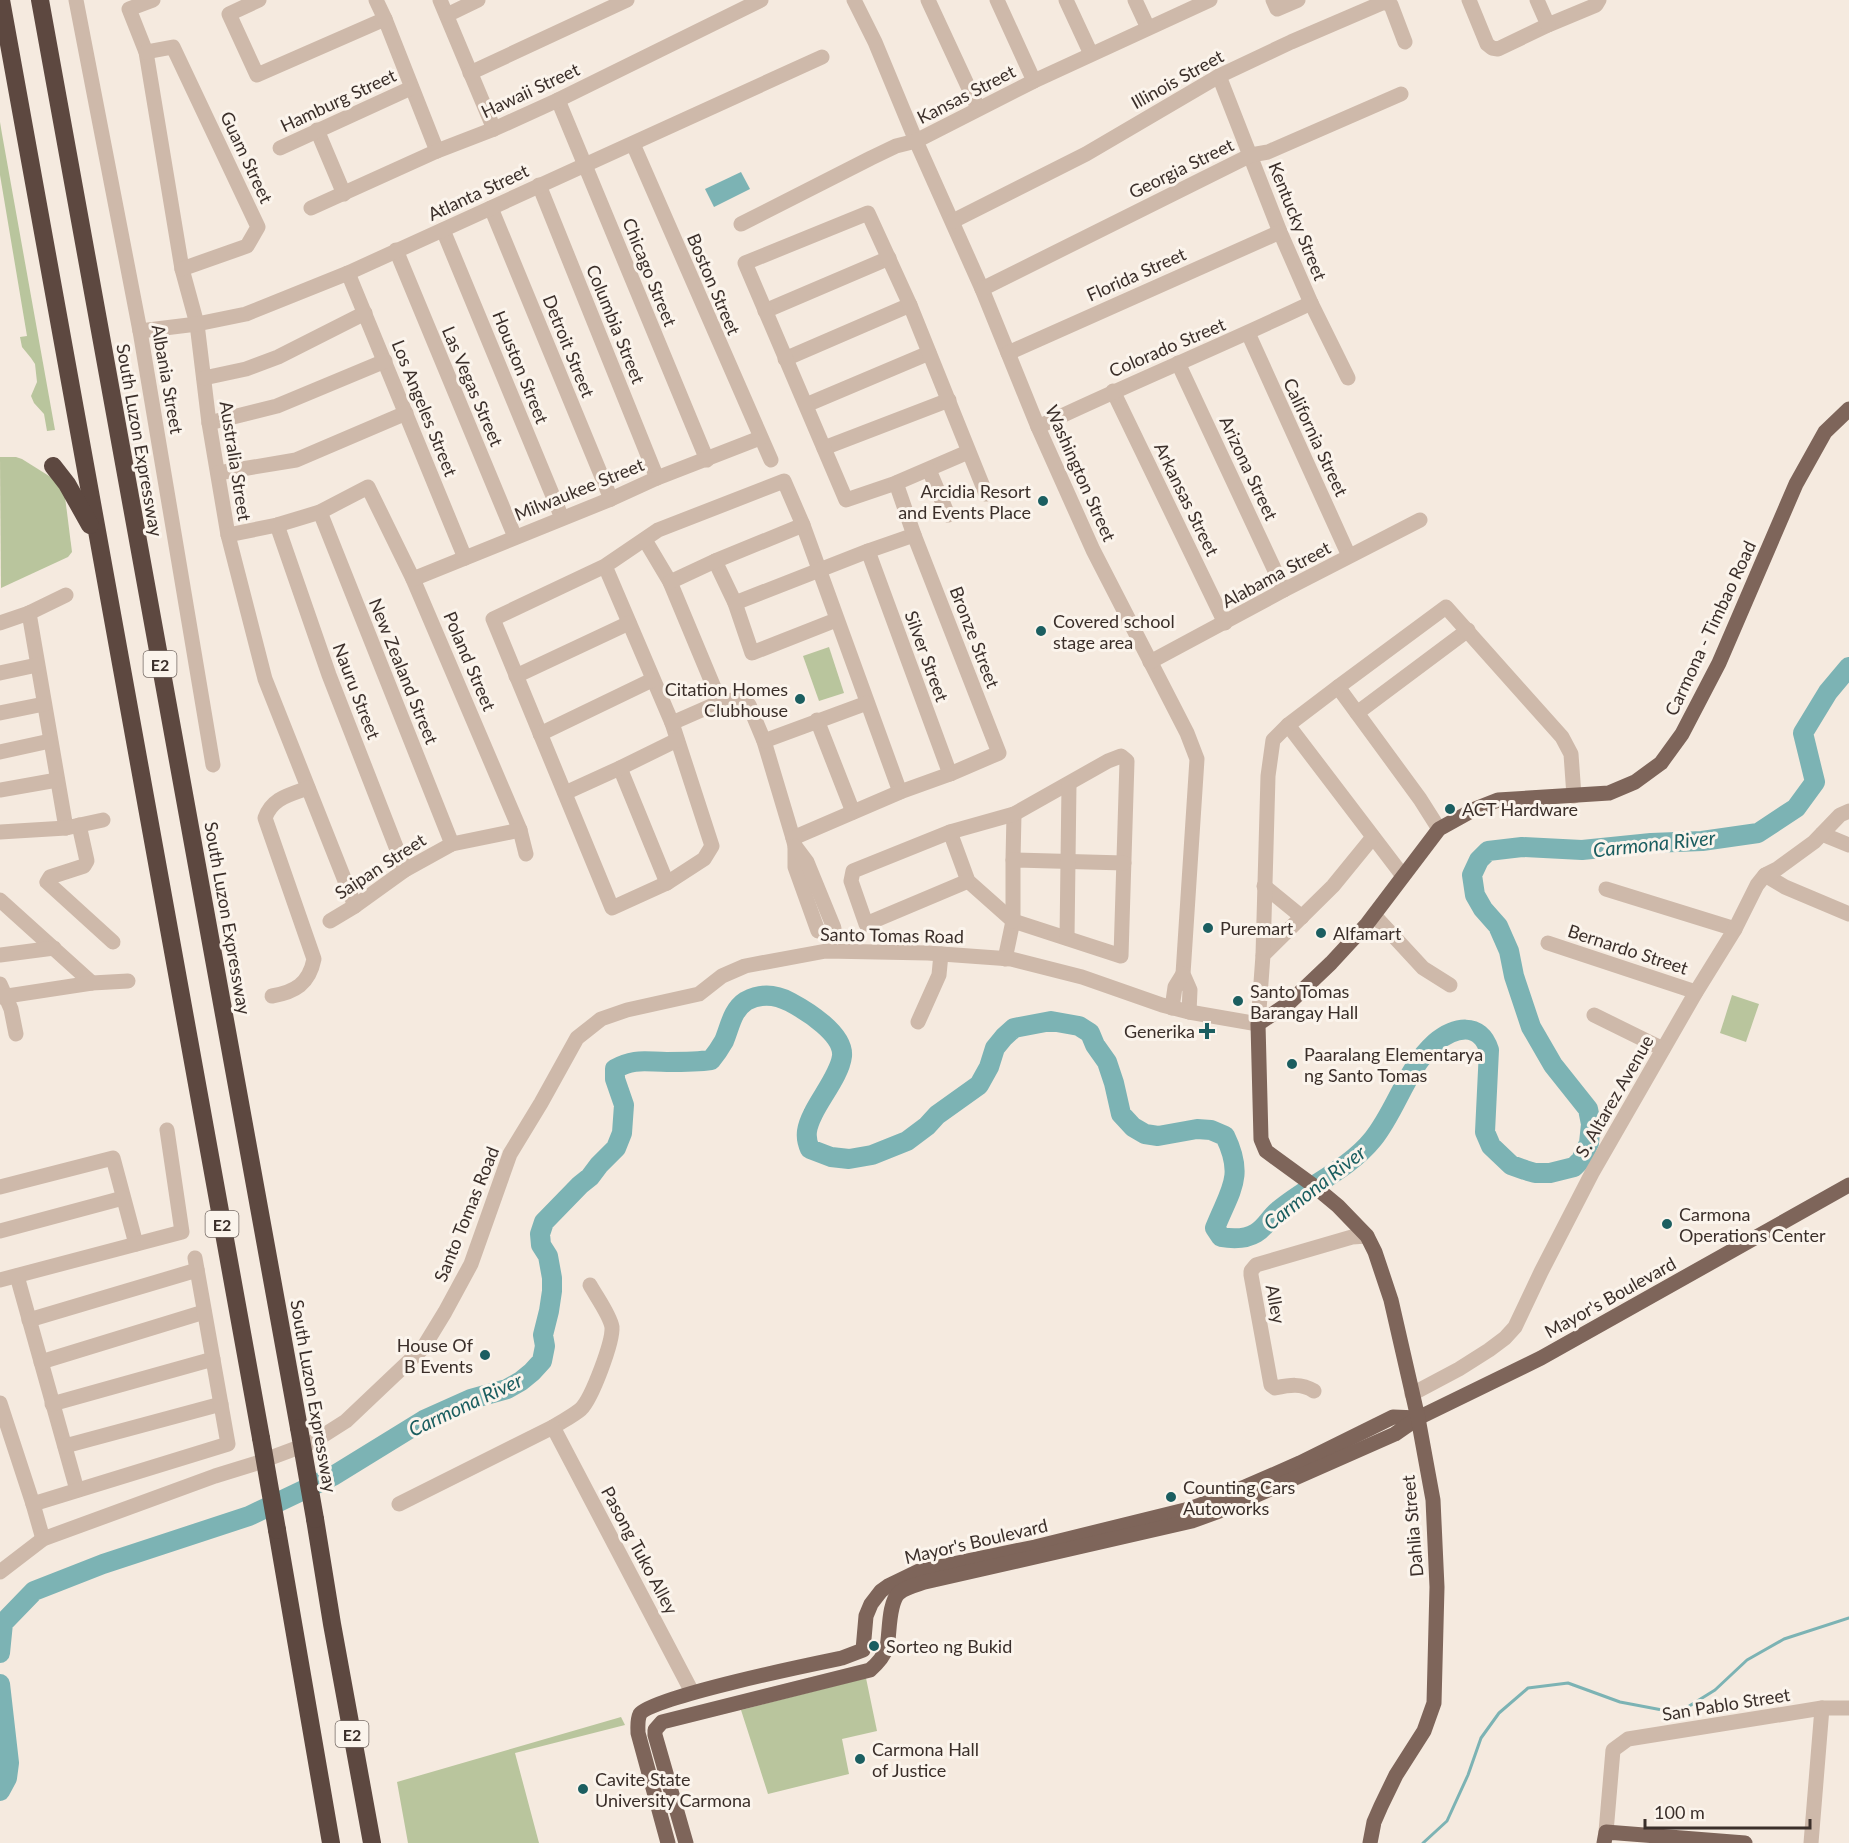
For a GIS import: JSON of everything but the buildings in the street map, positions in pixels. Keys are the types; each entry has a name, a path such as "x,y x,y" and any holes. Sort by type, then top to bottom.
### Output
{"highway":[{"name":"E2","path":"1,0 261,1438 331,1843"},
{"name":"South Luzon Expressway","path":"40,0 372,1843"},
{"path":"52,466 80,505 100,549"}],"main road":[{"name":"Carmona - Timbao Road","path":"1258,1024 1289,1003 1330,963 1374,915 1439,829 1475,809 1498,800 1610,793 1635,782 1661,763 1682,734 1719,663 1796,484 1825,432 1849,409"},
{"name":"Dahlia Street","path":"1258,1024 1261,1139 1266,1151 1338,1206 1366,1236 1376,1252 1391,1300 1418,1418 1433,1500 1437,1587 1434,1703 1424,1731 1395,1775 1381,1806 1374,1822 1371,1843"},
{"name":"Mayor's Boulevard","path":"686,1843 655,1735 655,1730 662,1722 870,1670 886,1649 896,1595 906,1588 1192,1521 1225,1509 1395,1434 1418,1418 1541,1358 1849,1185"},
{"name":"Mayor's Boulevard","path":"668,1843 638,1733 641,1714 649,1707 693,1692 842,1658 863,1650 866,1616 870,1604 888,1586 920,1571 1035,1547 1189,1509 1300,1463 1393,1417 1418,1418"},
{"path":"1605,1838 1745,1843"}],"street":[{"name":"Albania Street","path":"76,0 140,331 213,765"},
{"name":"Australia Street","path":"153,0 129,9 146,52 182,269 196,324 209,423 228,535 265,679 355,906"},
{"path":"259,0 229,14 257,75 385,19"},
{"path":"376,0 437,151"},
{"path":"440,0 494,129"},
{"path":"447,15 478,0"},
{"path":"470,73 627,0"},
{"name":"Hawaii Street","path":"311,208 558,100 761,0"},
{"name":"Washington Street","path":"854,0 875,42 916,141 953,221 1038,427 1093,550 1187,733 1197,759 1183,974 1190,990 1189,1012"},
{"path":"928,0 978,108"},
{"path":"997,0 1034,81"},
{"path":"1066,0 1091,54"},
{"path":"1135,0 1148,28"},
{"path":"1275,5 1298,0"},
{"path":"1469,0 1487,44 1498,49 1596,5 1599,1"},
{"path":"1538,0 1548,25"},
{"name":"Kansas Street","path":"741,224 896,146 916,141 1034,81 1207,1"},
{"name":"Illinois Street","path":"953,221 1086,154 1219,76 1384,2 1391,5 1405,42"},
{"name":"Guam Street","path":"146,52 173,47 258,227 247,246 182,269"},
{"name":"Atlanta Street","path":"140,331 196,324 246,314 348,273 822,57"},
{"name":"Kentucky Street","path":"1219,76 1280,231 1311,303 1348,378"},
{"name":"Hamburg Street","path":"280,148 411,88"},
{"name":"Georgia Street","path":"982,289 1251,155 1268,152 1401,94"},
{"name":"Chicago Street","path":"558,100 707,460"},
{"path":"317,130 344,194"},
{"name":"Boston Street","path":"633,144 771,460"},
{"name":"Columbia Street","path":"539,185 657,478"},
{"name":"Detroit Street","path":"491,208 611,499"},
{"path":"968,452 896,483 846,500 745,263 868,213 910,306 986,494"},
{"name":"Houston Street","path":"444,230 562,518"},
{"name":"Florida Street","path":"1008,352 1280,231"},
{"name":"Las Vegas Street","path":"396,250 515,537"},
{"path":"765,311 889,258"},
{"name":"Los Angeles Street","path":"348,273 465,558"},
{"name":"Colorado Street","path":"1038,427 1311,303"},
{"path":"785,359 910,306"},
{"path":"204,378 246,369 278,357 365,313"},
{"name":"California Street","path":"1248,333 1349,556"},
{"path":"806,405 929,353"},
{"path":"209,423 277,406 385,361"},
{"name":"Arizona Street","path":"1178,363 1284,590"},
{"name":"Arkansas Street","path":"1113,391 1225,623"},
{"path":"824,448 949,400"},
{"path":"218,473 296,460 406,413"},
{"name":"Milwaukee Street","path":"413,579 760,438"},
{"path":"928,470 948,515"},
{"path":"605,566 672,723 712,846 704,859 667,883 612,908 493,619 605,566 658,530 784,481 803,525 900,792"},
{"name":"Bronze Street","path":"896,483 999,753 950,774"},
{"name":"Poland Street","path":"320,512 368,488 413,579 520,830 526,854"},
{"path":"228,535 277,525 320,512"},
{"name":"New Zealand Street","path":"320,512 453,844"},
{"name":"Alabama Street","path":"1150,662 1420,520"},
{"name":"Nauru Street","path":"277,525 329,675 405,870"},
{"path":"670,582 803,525"},
{"path":"735,603 914,535"},
{"path":"645,540 670,582 720,702"},
{"name":"Silver Street","path":"868,551 950,774"},
{"path":"715,561 735,603 752,653 836,620"},
{"path":"0,623 29,613 66,595"},
{"path":"1258,1024 1263,955 1268,776 1273,740 1288,725 1446,607 1562,737 1571,754 1574,796"},
{"path":"29,613 57,780 87,861 84,866 50,877 46,882 113,942"},
{"path":"516,676 629,623"},
{"path":"1357,713 1468,630"},
{"path":"0,673 37,665"},
{"path":"540,734 652,680"},
{"path":"1338,687 1420,799 1439,829"},
{"path":"672,723 720,702 740,699 749,705 764,741 794,842 795,867 817,906 832,951"},
{"path":"764,741 867,703"},
{"path":"0,713 44,704"},
{"path":"817,720 853,812"},
{"path":"1288,725 1403,876"},
{"path":"565,793 677,740"},
{"path":"0,752 50,741"},
{"path":"950,832 968,881 1013,921 1121,956 1127,761 1120,756 1108,761 1014,814 950,832 853,871 851,880 866,924 968,881"},
{"path":"620,768 667,883"},
{"path":"794,842 853,812 950,774"},
{"path":"0,790 57,780"},
{"path":"1067,938 1069,784"},
{"path":"272,996 285,994 303,984 312,969 314,959 265,818 269,808 276,801 308,788"},
{"name":"S. Altarez Avenue","path":"1412,1394 1489,1350 1515,1327 1592,1173 1735,929 1757,885 1765,875 1814,842 1840,815 1849,810"},
{"path":"1005,958 1013,921 1014,814"},
{"path":"0,832 73,826 103,820"},
{"name":"Saipan Street","path":"330,921 405,870 453,844 520,830"},
{"path":"1822,834 1849,845"},
{"path":"1263,955 1333,886 1373,837"},
{"path":"1013,860 1124,863"},
{"path":"1765,875 1785,887 1849,914"},
{"path":"1264,886 1302,917"},
{"path":"1606,889 1735,929"},
{"path":"0,900 92,982"},
{"path":"1374,915 1423,968 1450,985"},
{"name":"Bernardo Street","path":"1548,943 1696,992"},
{"path":"0,955 54,948"},
{"name":"Santo Tomas Road","path":"0,1572 43,1539 313,1442 346,1421 423,1348 471,1264 510,1154 577,1038 601,1019 627,1010 699,994 722,976 745,966 832,951 1005,958 1082,977 1172,1008 1258,1024"},
{"path":"918,1022 939,975 941,954"},
{"name":"Washington Street","path":"1172,1008 1175,987 1183,974"},
{"path":"16,1034 10,1009 2,992 92,982 128,981"},
{"path":"1594,1015 1663,1049"},
{"path":"0,1280 182,1232 167,1130"},
{"path":"0,1187 113,1158 136,1244"},
{"path":"0,1230 123,1198"},
{"name":"Alley","path":"1314,1391 1300,1385 1275,1388 1271,1385 1251,1271 1256,1265 1352,1237 1366,1236"},
{"path":"30,1320 196,1264 228,1444 33,1504"},
{"path":"16,1276 77,1490"},
{"path":"399,1504 553,1427 578,1412 597,1381 611,1334 611,1323 590,1285"},
{"path":"41,1362 204,1312"},
{"path":"52,1404 213,1359"},
{"path":"0,1402 4,1429 33,1504 43,1539"},
{"path":"65,1446 221,1404"},
{"name":"Pasong Tuko Alley","path":"553,1427 693,1692"},
{"path":"1811,1843 1822,1708"},
{"name":"San Pablo Street","path":"1605,1838 1613,1750 1628,1739 1822,1708 1849,1708"}],"green space":[{"path":"0,122 55,430 47,431 44,414 31,396 37,382 35,364 22,347 20,337 27,336 0,175"},
{"path":"0,457 22,459 57,481 64,489 72,552 68,557 1,588"},
{"path":"829,647 844,693 819,701 803,656"},
{"path":"1732,995 1759,1004 1746,1042 1720,1033"},
{"path":"866,1678 877,1731 842,1739 849,1774 768,1794 741,1710"},
{"path":"621,1717 625,1725 515,1753 539,1843 408,1843 397,1782"}],"water":[{"path":"741,172 750,189 714,207 705,189"}],"waterway":[{"name":"Carmona River","path":"0,1653 3,1623 34,1591 103,1564 249,1516 333,1476 424,1420 471,1399 507,1389 532,1372 542,1361 545,1346 543,1335 552,1291 548,1256 541,1245 540,1234 544,1222 616,1148 622,1133 624,1105 615,1079 615,1069 640,1061 711,1060 724,1041 738,1009 746,1001 757,997 773,996 797,1006 823,1024 841,1048 841,1063 813,1114 807,1131 810,1149 831,1157 849,1159 872,1155 907,1141 937,1115 979,1085 989,1067 995,1048 1014,1028 1051,1021 1079,1026 1090,1033 1107,1062 1121,1114 1133,1127 1145,1134 1158,1136 1197,1129 1211,1130 1225,1136 1231,1150 1235,1173 1230,1193 1215,1228 1221,1237 1239,1238 1256,1233 1291,1201 1352,1160 1373,1139 1425,1053 1442,1038 1458,1031 1466,1030 1479,1034 1489,1050 1485,1132 1491,1146 1511,1165 1535,1173 1550,1173 1574,1167 1581,1160 1589,1143 1591,1124 1588,1109 1553,1065 1531,1027 1514,976 1509,951 1498,926 1483,909 1475,895 1472,875 1479,860 1488,851 1522,847 1582,850 1651,843 1702,841 1758,833 1796,808 1815,782 1803,733 1828,692 1849,667"},
{"path":"1423,1843 1447,1821 1468,1775 1481,1738 1499,1713 1528,1688 1568,1683 1620,1702 1678,1713 1715,1690 1747,1660 1784,1639 1849,1618"},
{"name":"Carmona River","path":"0,1684 9,1763 7,1778 0,1791"}],"place":[{"name":"Arcidia Resort and Events Place","path":"1043,501"},
{"name":"Covered school stage area","path":"1041,631"},
{"name":"Citation Homes Clubhouse","path":"800,699"},
{"name":"ACT Hardware","path":"1450,809"},
{"name":"Puremart","path":"1208,928"},
{"name":"Alfamart","path":"1321,933"},
{"name":"Santo Tomas Barangay Hall","path":"1238,1001"},
{"name":"Generika","path":"1207,1031"},
{"name":"Paaralang Elementarya ng Santo Tomas","path":"1292,1064"},
{"name":"Carmona Operations Center","path":"1667,1224"},
{"name":"House Of B Events","path":"485,1355"},
{"name":"Counting Cars Autoworks","path":"1171,1497"},
{"name":"Sorteo ng Bukid","path":"874,1646"},
{"name":"Carmona Hall of Justice","path":"860,1759"},
{"name":"Cavite State University Carmona","path":"583,1789"}]}
